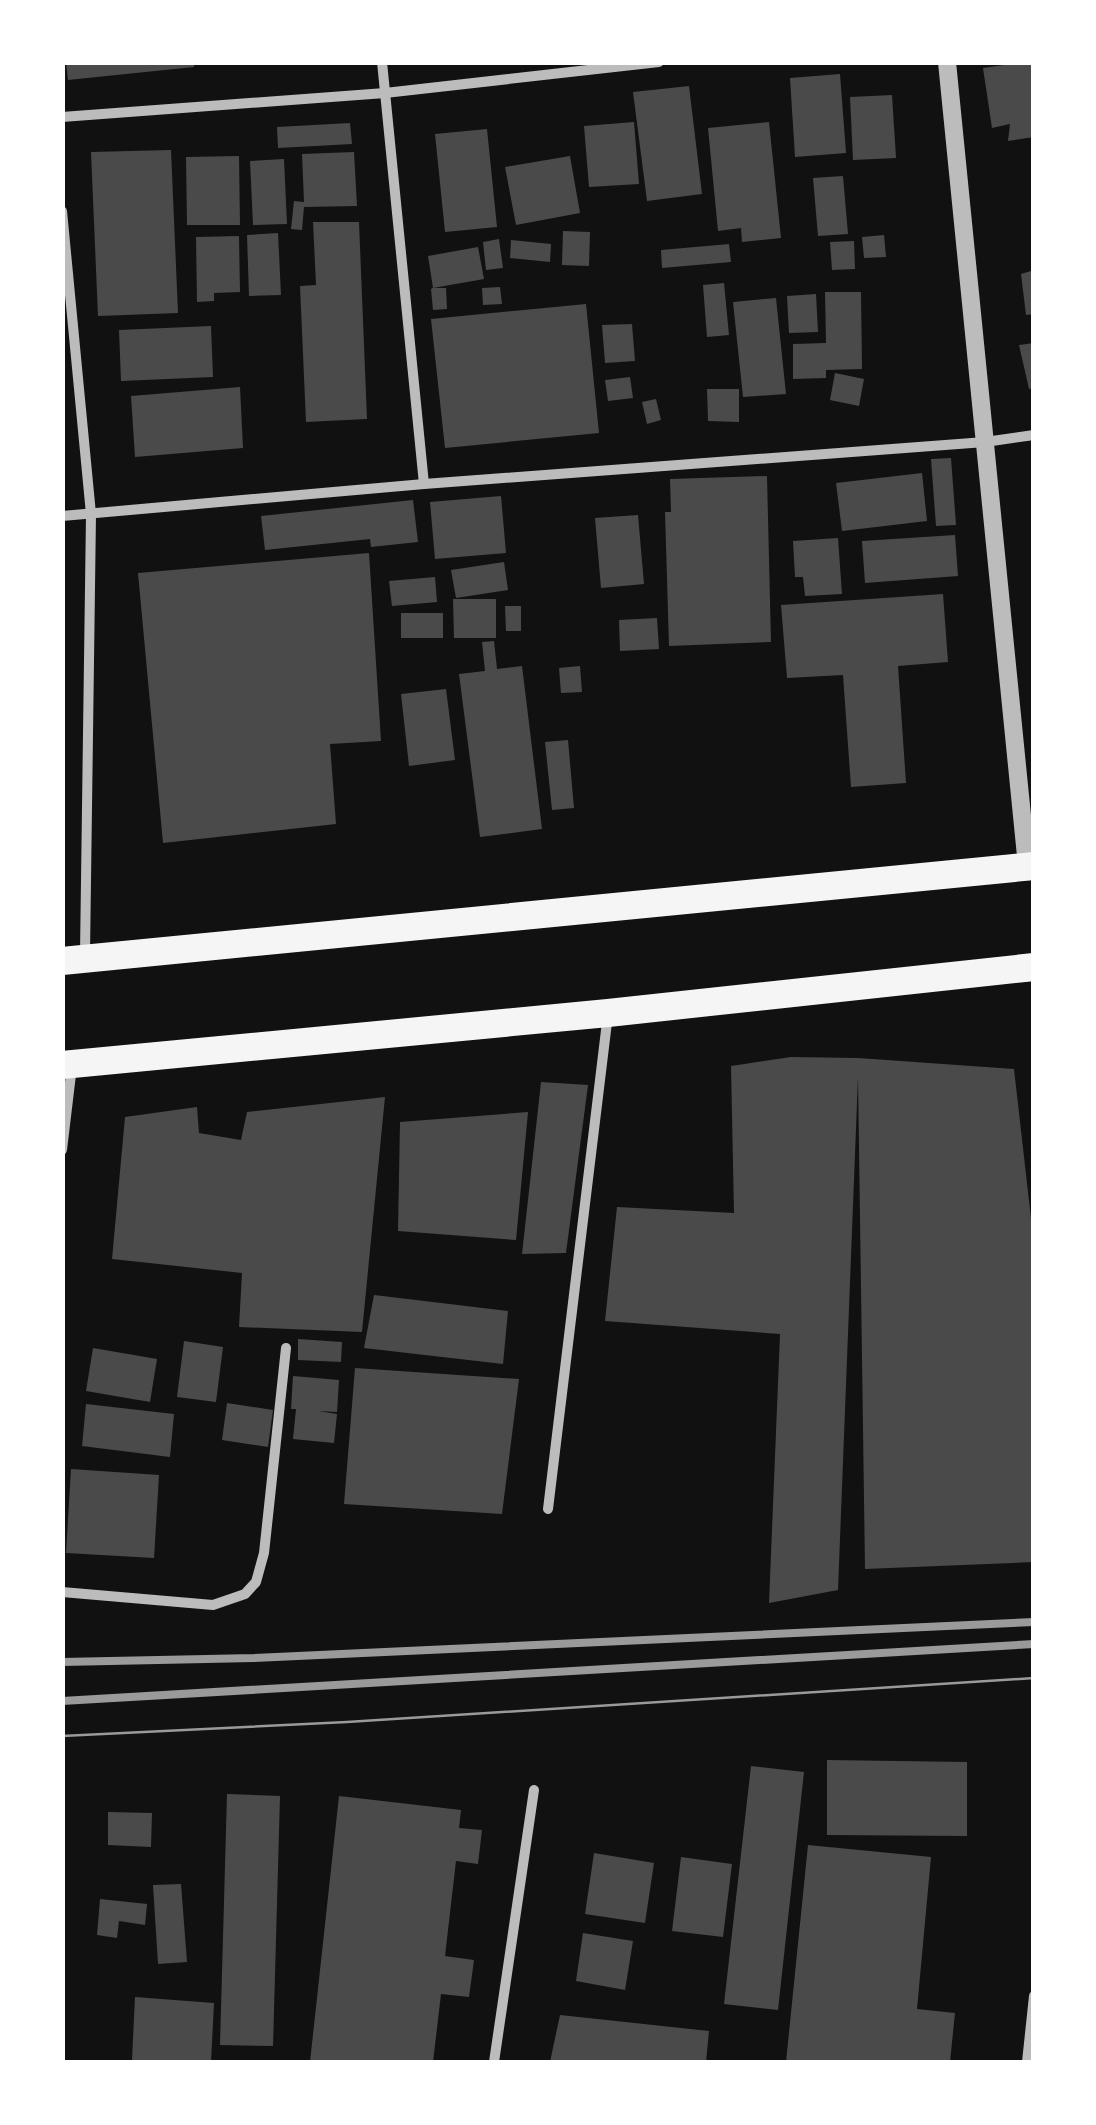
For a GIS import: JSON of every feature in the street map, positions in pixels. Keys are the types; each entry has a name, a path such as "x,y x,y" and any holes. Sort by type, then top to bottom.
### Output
{"highway":[{"path":"74,960 1030,866"},
{"path":"67,1064 608,1013 1034,967"}],"street":[{"path":"382,62 424,484"},
{"path":"62,117 385,94 659,62"},
{"path":"948,62 1030,866"},
{"path":"62,212 91,514 74,960"},
{"path":"62,516 1034,435"},
{"path":"548,1509 608,1013"},
{"path":"62,1150 67,1064"},
{"path":"62,1592 213,1605 245,1594 256,1582 264,1553 286,1348"},
{"path":"494,2062 534,1790"},
{"path":"1028,2062 1034,1996"}],"building":[{"path":"66,62 194,62 194,67 68,80"},
{"path":"1034,62 1034,137 1008,141 1010,124 992,128 983,68"},
{"path":"840,74 846,153 795,157 790,78"},
{"path":"689,86 702,194 647,201 633,92"},
{"path":"892,95 896,158 853,160 850,97"},
{"path":"634,122 639,184 589,187 584,126"},
{"path":"769,122 781,238 742,242 741,228 718,231 708,128"},
{"path":"350,123 352,144 278,148 277,127"},
{"path":"487,129 497,227 445,232 435,134"},
{"path":"171,150 178,313 98,316 91,152"},
{"path":"354,152 357,206 304,207 302,230 291,229 294,201 304,202 302,154"},
{"path":"239,156 240,225 187,225 186,157"},
{"path":"570,156 580,213 516,225 505,167"},
{"path":"284,159 287,224 253,225 250,161"},
{"path":"843,176 848,234 818,236 813,178"},
{"path":"313,222 359,222 367,419 306,422 300,286 316,285"},
{"path":"563,231 590,232 589,266 562,265"},
{"path":"278,233 281,295 249,296 247,235"},
{"path":"884,235 886,257 864,258 862,237"},
{"path":"239,236 240,292 214,293 214,301 197,302 196,237"},
{"path":"499,239 503,268 486,270 483,242"},
{"path":"511,240 551,244 550,262 510,258"},
{"path":"854,241 855,269 832,270 830,242"},
{"path":"729,244 731,262 662,268 661,250"},
{"path":"478,247 484,279 433,288 428,256"},
{"path":"1034,270 1034,314 1026,315 1021,274"},
{"path":"724,283 729,335 707,337 703,285"},
{"path":"500,287 502,304 483,305 482,288"},
{"path":"433,288 446,288 447,309 433,310"},
{"path":"825,292 861,292 862,369 826,370 826,378 793,379 793,344 826,343"},
{"path":"816,294 818,332 789,333 787,296"},
{"path":"776,298 786,394 743,397 733,302"},
{"path":"586,304 599,433 445,448 431,319"},
{"path":"632,324 635,361 605,363 602,325"},
{"path":"211,326 213,377 121,381 119,330"},
{"path":"1034,343 1034,388 1029,389 1019,345"},
{"path":"835,373 864,379 859,406 830,400"},
{"path":"630,377 633,398 608,401 605,380"},
{"path":"240,387 243,448 135,457 131,396"},
{"path":"707,389 739,389 739,422 708,421"},
{"path":"656,399 661,420 647,424 642,402"},
{"path":"951,458 956,525 936,526 931,459"},
{"path":"922,473 927,521 842,531 836,483"},
{"path":"767,476 771,642 669,646 665,512 671,512 670,479"},
{"path":"501,496 506,553 435,559 430,502"},
{"path":"413,500 418,542 371,547 370,539 265,550 261,516"},
{"path":"638,515 644,584 601,588 595,518"},
{"path":"955,535 958,576 865,583 862,541"},
{"path":"838,538 842,594 805,596 803,577 795,577 793,541"},
{"path":"369,553 381,741 330,744 336,824 163,843 138,573"},
{"path":"504,562 508,590 456,598 451,570"},
{"path":"435,577 437,602 392,606 389,581"},
{"path":"943,594 948,662 898,666 906,783 851,787 843,675 787,678 781,605"},
{"path":"453,599 496,599 496,638 454,638"},
{"path":"505,606 521,606 521,631 506,631"},
{"path":"401,613 443,613 443,638 401,638"},
{"path":"657,618 659,649 620,651 619,620"},
{"path":"494,641 497,669 522,666 542,829 480,837 459,674 485,671 482,642"},
{"path":"580,666 582,692 561,693 559,668"},
{"path":"446,689 455,760 409,766 401,694"},
{"path":"568,740 574,808 552,810 545,742"},
{"path":"791,1057 1014,1069 1034,1245 1034,1562 865,1569 858,1077 838,1590 769,1603 780,1334 605,1321 617,1207 734,1213 731,1066"},
{"path":"541,1082 588,1085 566,1253 522,1254"},
{"path":"385,1097 362,1332 239,1327 242,1273 112,1259 125,1117 197,1107 199,1133 241,1140 247,1112"},
{"path":"528,1112 516,1240 398,1231 400,1122"},
{"path":"374,1295 508,1311 503,1364 364,1348"},
{"path":"298,1339 342,1342 341,1362 298,1360"},
{"path":"184,1341 223,1347 216,1402 177,1397"},
{"path":"93,1348 157,1359 150,1402 86,1391"},
{"path":"355,1368 519,1379 502,1514 344,1504"},
{"path":"293,1376 339,1380 337,1412 318,1411 337,1414 334,1443 293,1439"},
{"path":"227,1403 273,1410 268,1447 222,1440"},
{"path":"86,1404 174,1414 170,1457 82,1446"},
{"path":"71,1469 159,1475 154,1558 66,1553"},
{"path":"827,1760 967,1762 967,1836 827,1835"},
{"path":"751,1766 804,1772 778,2010 724,2004"},
{"path":"227,1794 280,1796 273,2046 220,2045"},
{"path":"339,1796 461,1810 459,1828 482,1830 478,1864 456,1861 445,1956 474,1960 469,1997 441,1994 433,2062 310,2062"},
{"path":"108,1812 152,1813 151,1847 108,1845"},
{"path":"808,1845 931,1857 917,2009 955,2013 950,2062 786,2062"},
{"path":"594,1853 654,1863 645,1923 585,1914"},
{"path":"681,1857 732,1864 723,1937 672,1931"},
{"path":"181,1884 187,1962 158,1964 153,1885"},
{"path":"100,1899 147,1904 145,1925 119,1921 117,1938 97,1935"},
{"path":"583,1933 633,1941 625,1990 576,1981"},
{"path":"135,1997 214,2003 211,2062 132,2060"},
{"path":"560,2015 709,2031 706,2062 550,2062"}],"tram line":[{"path":"62,1736 347,1722 1034,1678"}],"railway":[{"path":"62,1662 254,1658 1034,1622"},
{"path":"62,1701 1034,1644"}]}
